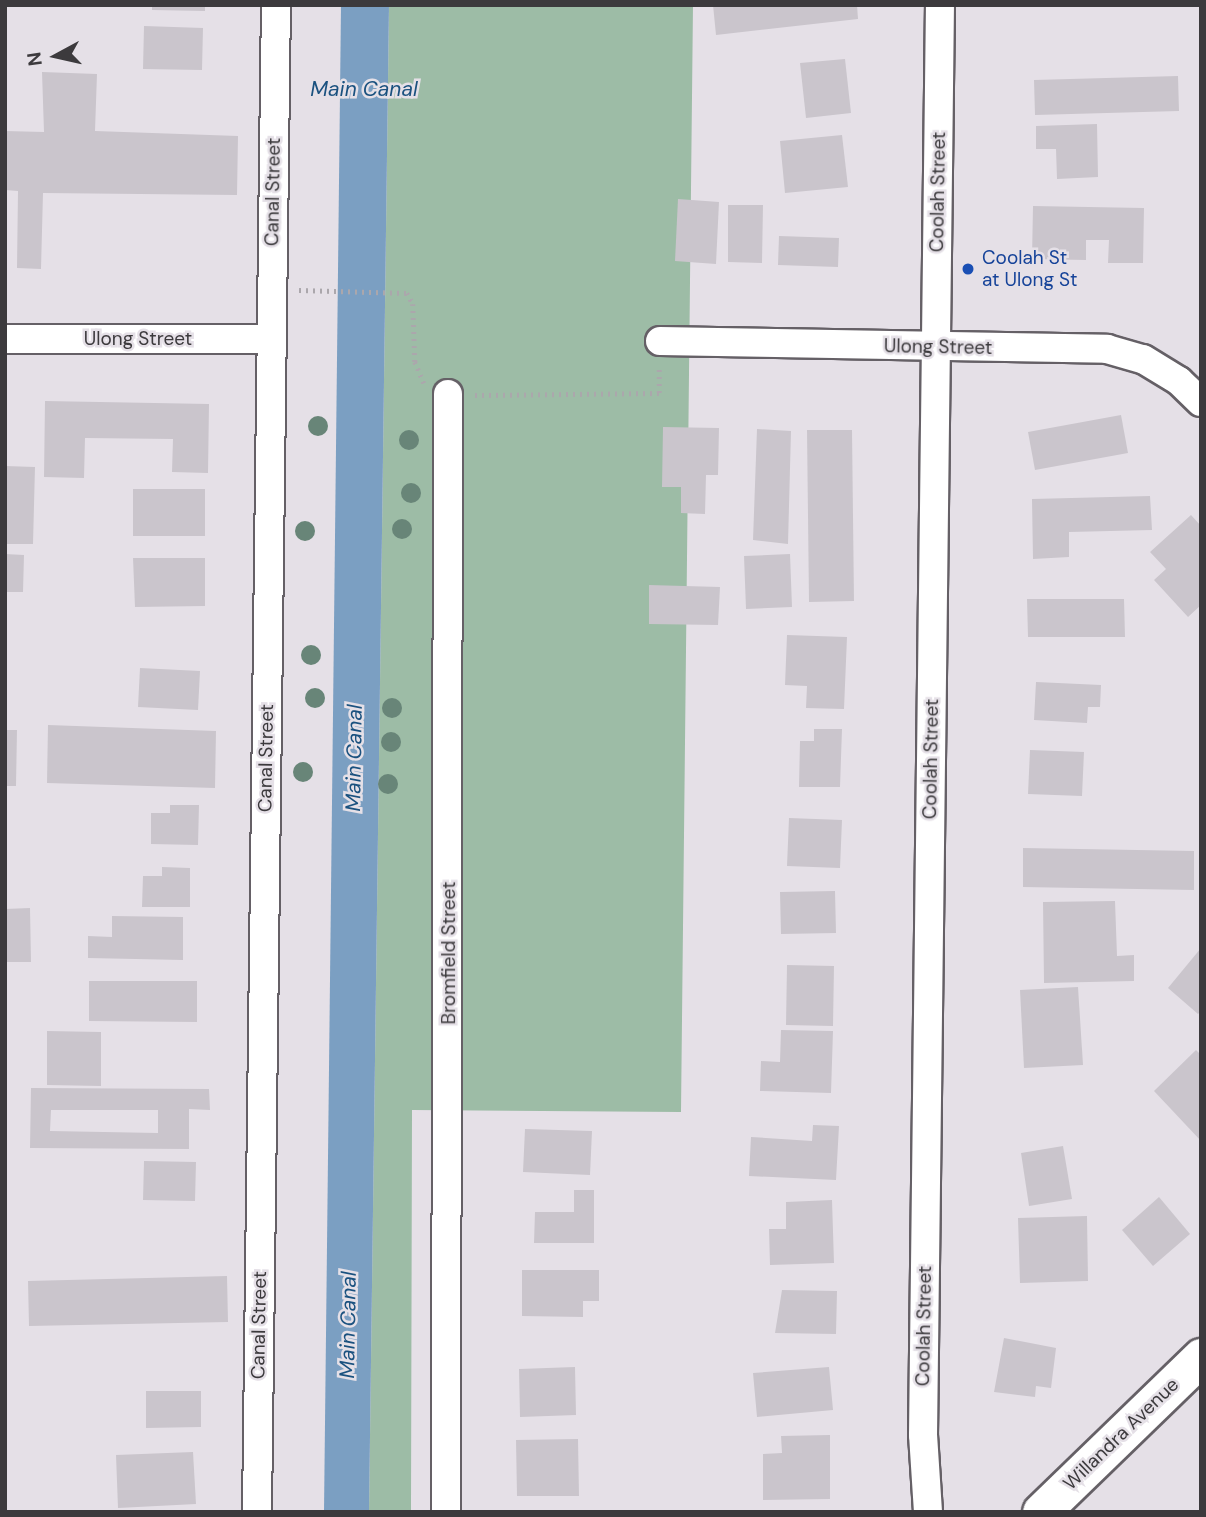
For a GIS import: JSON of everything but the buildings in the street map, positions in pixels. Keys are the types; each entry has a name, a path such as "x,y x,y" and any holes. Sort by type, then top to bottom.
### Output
{"street":[{"name":"Canal Street","path":"257,1512 276,5"},
{"name":"Coolah Street","path":"928,1512 923,1435 940,5"},
{"name":"Ulong Street","path":"5,339 271,339"},
{"name":"Ulong Street","path":"659,351 936,347 1107,349 1143,359 1179,380 1201,402"},
{"name":"Bromfield Street","path":"446,1512 448,394"},
{"name":"Willandra Avenue","path":"1041,1512 1201,1357"}],"path":[{"path":"295,290 407,293 413,304 415,362 420,376 426,386 448,394 659,393 659,351"}],"green space":[{"path":"389,5 693,5 681,1112 412,1110 411,1512 369,1512"}],"water":[{"name":"Main Canal","path":"341,5 389,5 369,1512 324,1512"}],"place":[{"name":"Coolah St at Ulong St","path":"968,269"}]}
